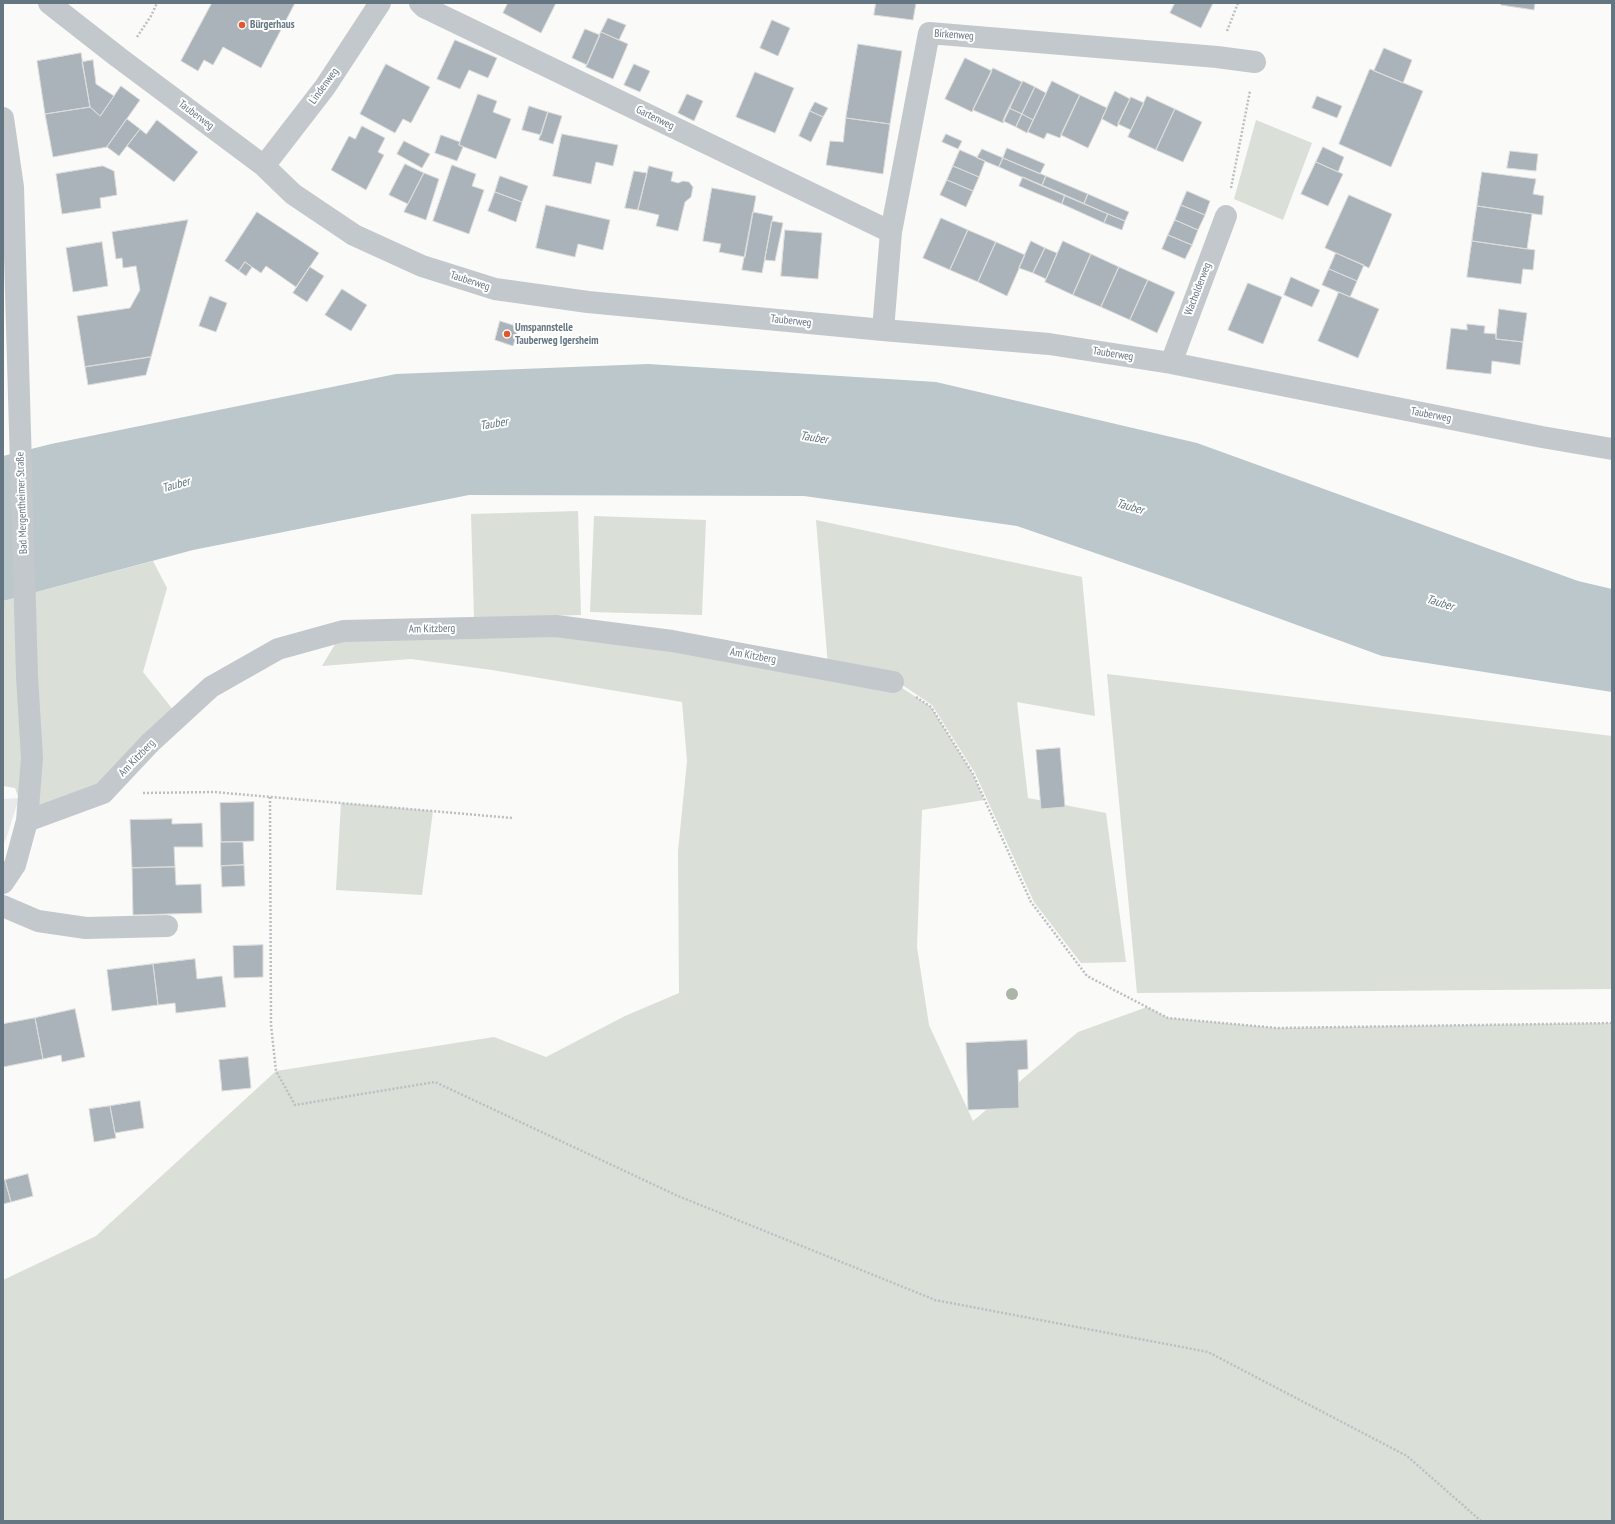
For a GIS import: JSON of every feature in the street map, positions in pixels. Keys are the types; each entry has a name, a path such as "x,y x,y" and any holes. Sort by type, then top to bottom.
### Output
{"street":[{"name":"Tauberweg","path":"49,3 118,57 264,166 293,194 354,235 422,266 495,289 588,302 1049,344 1171,363 1542,437 1612,449"},
{"name":"Lindenweg","path":"264,166 325,87 380,3"},
{"name":"Gartenweg","path":"420,3 431,10 891,232"},
{"name":"Birkenweg","path":"883,330 891,232 929,33 1217,57 1255,62"},
{"name":"Bad Mergentheimer Straße","path":"3,118 8,186 19,421 27,676 32,758 27,821 15,865 3,883"},
{"name":"Wacholderweg","path":"1171,363 1226,216"},
{"name":"Am Kitzberg","path":"27,821 103,793 150,743 211,687 278,649 343,631 556,626 672,641 893,682"},
{"path":"3,906 38,921 86,928 167,926"}],"path":[{"path":"118,57 131,45 143,29 157,3"},
{"path":"1226,216 1255,62"},
{"path":"893,682 931,707 973,774 1031,902 1088,976 1168,1018 1277,1028 1612,1023"},
{"path":"103,793 214,792 512,818"},
{"path":"270,797 271,1026 276,1071 294,1105 435,1082 678,1196 935,1300 1208,1352 1407,1456 1481,1521"}],"shaded area":[{"path":"1256,120 1312,143 1283,220 1234,199"},
{"path":"578,511 581,615 474,618 471,514"},
{"path":"594,516 706,520 702,615 590,612"},
{"path":"816,520 1082,577 1095,716 1017,702 1028,798 1106,813 1126,962 1081,963 1034,902 975,773 932,705 892,678 828,666"},
{"path":"153,561 167,588 143,672 178,716 103,793 27,821 15,788 3,786 3,601"},
{"path":"556,626 893,682 931,707 973,774 984,800 922,810 917,947 929,1025 973,1121 1078,1032 1147,1007 1168,1018 1277,1028 1612,1023 1612,1521 3,1521 3,1280 96,1236 276,1071 494,1037 546,1057 625,1016 679,993 678,851 687,761 682,702 492,670 411,659 322,666 343,631"},
{"path":"1107,674 1612,736 1612,989 1137,993"},
{"path":"19,798 6,839 3,845 3,799"},
{"path":"341,803 433,811 422,895 336,890"}],"water":[{"name":"Tauber","path":"648,364 936,382 1197,443 1578,581 1612,589 1612,692 1382,656 1179,582 1017,526 804,496 469,495 193,550 3,601 3,456 51,444 396,374"}],"building":[{"name":"Bürgerhaus","path":"212,3 295,3 261,68 223,47 213,65 204,60 198,71 181,61"},
{"path":"508,3 556,3 541,33 503,13"},
{"path":"876,3 916,3 913,20 874,15"},
{"path":"1175,3 1213,3 1201,28 1170,13"},
{"path":"1501,3 1535,3 1534,10 1501,5"},
{"path":"608,18 626,25 619,40 601,32"},
{"path":"772,20 790,28 778,56 760,48"},
{"path":"585,29 600,35 587,65 572,58"},
{"path":"601,32 628,44 613,79 586,67"},
{"path":"455,40 497,58 488,78 469,70 460,89 437,79"},
{"path":"858,44 902,51 890,124 846,118"},
{"path":"1384,48 1412,60 1403,83 1374,71"},
{"path":"81,53 90,107 45,114 37,61"},
{"path":"965,58 992,71 972,112 945,99"},
{"path":"93,60 96,84 114,96 100,116 90,107 82,62"},
{"path":"386,64 430,87 411,123 403,119 395,133 360,114"},
{"path":"634,64 650,71 640,92 624,85"},
{"path":"993,68 1022,82 1003,123 973,110"},
{"path":"1370,69 1423,91 1391,167 1339,144"},
{"path":"755,72 794,88 775,133 736,117"},
{"path":"1023,81 1035,87 1022,114 1009,108"},
{"path":"1052,81 1080,95 1060,138 1047,133 1044,139 1028,132"},
{"path":"121,86 140,100 107,147 53,157 45,114 90,107 100,116"},
{"path":"1035,87 1046,93 1033,120 1022,114"},
{"path":"1115,91 1130,99 1117,127 1102,119"},
{"path":"478,94 497,101 493,112 511,119 496,159 459,145"},
{"path":"687,94 703,101 694,121 678,113"},
{"path":"1080,95 1107,108 1088,148 1061,135"},
{"path":"1147,96 1175,109 1156,150 1128,137"},
{"path":"1317,96 1342,106 1337,118 1312,108"},
{"path":"1131,97 1144,103 1131,130 1118,124"},
{"path":"815,102 828,108 823,117 810,111"},
{"path":"529,106 548,112 541,135 522,130"},
{"path":"1009,108 1022,114 1016,127 1003,121"},
{"path":"1175,109 1202,122 1183,162 1156,150"},
{"path":"810,111 823,117 811,142 799,136"},
{"path":"548,112 562,116 553,144 539,140"},
{"path":"1022,114 1033,120 1027,133 1016,127"},
{"path":"846,118 890,124 883,174 826,165 830,141 843,142"},
{"path":"127,119 140,129 119,156 107,147"},
{"path":"157,120 198,152 174,182 127,146 140,129 146,134"},
{"path":"362,126 385,138 378,152 384,155 366,190 331,170 349,136 355,139"},
{"path":"562,134 618,145 613,166 596,162 591,184 553,176"},
{"path":"946,134 962,141 958,149 942,142"},
{"path":"441,135 460,142 459,145 463,147 457,161 435,153"},
{"path":"404,141 430,154 422,168 397,154"},
{"path":"1323,147 1344,157 1338,172 1316,162"},
{"path":"1007,148 1045,164 1040,174 1003,158"},
{"path":"982,149 1003,158 999,167 977,158"},
{"path":"960,150 985,161 979,177 953,166"},
{"path":"1510,151 1538,154 1536,171 1507,168"},
{"path":"1003,158 1046,176 1042,186 999,167"},
{"path":"1316,162 1343,174 1328,206 1301,194"},
{"path":"405,164 424,173 408,204 389,195"},
{"path":"452,165 476,174 472,186 484,190 469,234 433,221"},
{"path":"103,166 114,171 117,195 100,198 101,208 62,214 56,174"},
{"path":"649,166 673,172 671,181 678,183 683,181 689,182 693,187 691,197 685,202 678,231 656,226 659,215 638,210"},
{"path":"953,166 979,177 973,191 947,180"},
{"path":"634,171 647,173 638,210 625,208"},
{"path":"1482,172 1536,179 1533,194 1544,196 1542,215 1477,206"},
{"path":"424,173 439,179 426,220 404,212"},
{"path":"500,176 528,186 522,202 495,192"},
{"path":"1046,176 1088,194 1084,204 1042,186"},
{"path":"1023,177 1065,195 1062,204 1019,186"},
{"path":"947,180 973,191 966,207 940,195"},
{"path":"712,188 756,196 745,257 719,252 721,244 703,241"},
{"path":"1187,191 1210,201 1205,215 1181,205"},
{"path":"495,192 522,202 516,222 488,211"},
{"path":"1088,194 1129,212 1125,221 1084,204"},
{"path":"1065,195 1108,214 1104,223 1062,204"},
{"path":"1349,195 1392,214 1369,268 1325,248"},
{"path":"546,205 610,220 603,250 578,244 575,257 536,248"},
{"path":"1181,205 1205,215 1198,230 1175,220"},
{"path":"1477,206 1532,214 1527,249 1472,241"},
{"path":"257,212 319,253 296,287 266,266 261,273 245,262 239,271 225,261"},
{"path":"753,212 773,216 762,273 742,270"},
{"path":"1108,214 1125,221 1122,230 1104,223"},
{"path":"941,218 968,230 950,270 923,258"},
{"path":"188,220 151,357 85,367 77,316 130,308 140,290 136,266 123,268 122,258 116,259 112,232"},
{"path":"1175,220 1198,230 1192,245 1168,235"},
{"path":"772,221 783,223 775,261 765,260"},
{"path":"785,230 822,233 818,279 781,276"},
{"path":"968,230 996,242 978,282 950,270"},
{"path":"1168,235 1192,245 1185,259 1162,249"},
{"path":"1031,241 1045,248 1033,273 1019,268"},
{"path":"1063,241 1091,254 1073,295 1045,282"},
{"path":"1472,241 1535,250 1533,270 1523,269 1521,284 1467,277"},
{"path":"102,242 108,286 73,292 66,248"},
{"path":"996,242 1025,255 1007,296 978,282"},
{"path":"1045,248 1057,253 1046,279 1033,273"},
{"path":"1336,253 1364,265 1357,281 1329,269"},
{"path":"1091,254 1119,267 1101,307 1073,295"},
{"path":"245,262 252,267 246,276 239,271"},
{"path":"310,267 324,276 307,302 293,293"},
{"path":"1119,267 1148,280 1130,320 1101,307"},
{"path":"1329,269 1357,281 1350,297 1322,285"},
{"path":"1291,277 1320,290 1312,307 1284,295"},
{"path":"1148,280 1175,292 1157,333 1130,320"},
{"path":"1248,283 1282,297 1263,344 1228,330"},
{"path":"342,289 367,305 351,331 325,315"},
{"path":"1339,292 1379,309 1358,358 1318,341"},
{"path":"210,296 227,303 216,332 199,326"},
{"path":"1499,309 1527,313 1523,342 1496,339"},
{"name":"Umspannstelle Tauberweg Igersheim","path":"500,321 519,327 513,346 495,340"},
{"path":"1467,324 1485,326 1484,333 1496,334 1496,339 1523,342 1520,365 1492,361 1491,374 1446,369 1451,328 1467,330"},
{"path":"151,357 146,375 88,385 85,367"},
{"path":"1060,748 1065,807 1041,809 1036,750"},
{"path":"254,802 254,841 221,842 220,803"},
{"path":"172,819 172,824 202,823 203,847 174,847 175,867 132,868 130,820"},
{"path":"221,842 243,842 244,865 221,866"},
{"path":"244,865 245,886 222,887 221,866"},
{"path":"175,867 176,885 201,884 202,913 133,915 132,868"},
{"path":"263,945 263,977 234,978 233,946"},
{"path":"195,959 197,979 222,976 226,1007 176,1013 175,1003 158,1005 153,964"},
{"path":"153,964 158,1005 112,1011 107,970"},
{"path":"75,1009 85,1057 62,1062 61,1055 43,1059 35,1018"},
{"path":"35,1018 43,1059 3,1067 3,1024"},
{"path":"1027,1040 1028,1069 1018,1070 1019,1108 968,1110 966,1043"},
{"path":"248,1057 251,1088 222,1091 219,1060"},
{"path":"140,1101 144,1128 115,1133 110,1106"},
{"path":"110,1106 116,1138 94,1142 89,1109"},
{"path":"28,1174 33,1196 11,1202 5,1180"},
{"path":"5,1180 11,1202 3,1204 3,1181"}],"place":[{"name":"Bürgerhaus","path":"242,25"},
{"name":"Umspannstelle Tauberweg Igersheim","path":"507,334"}]}
